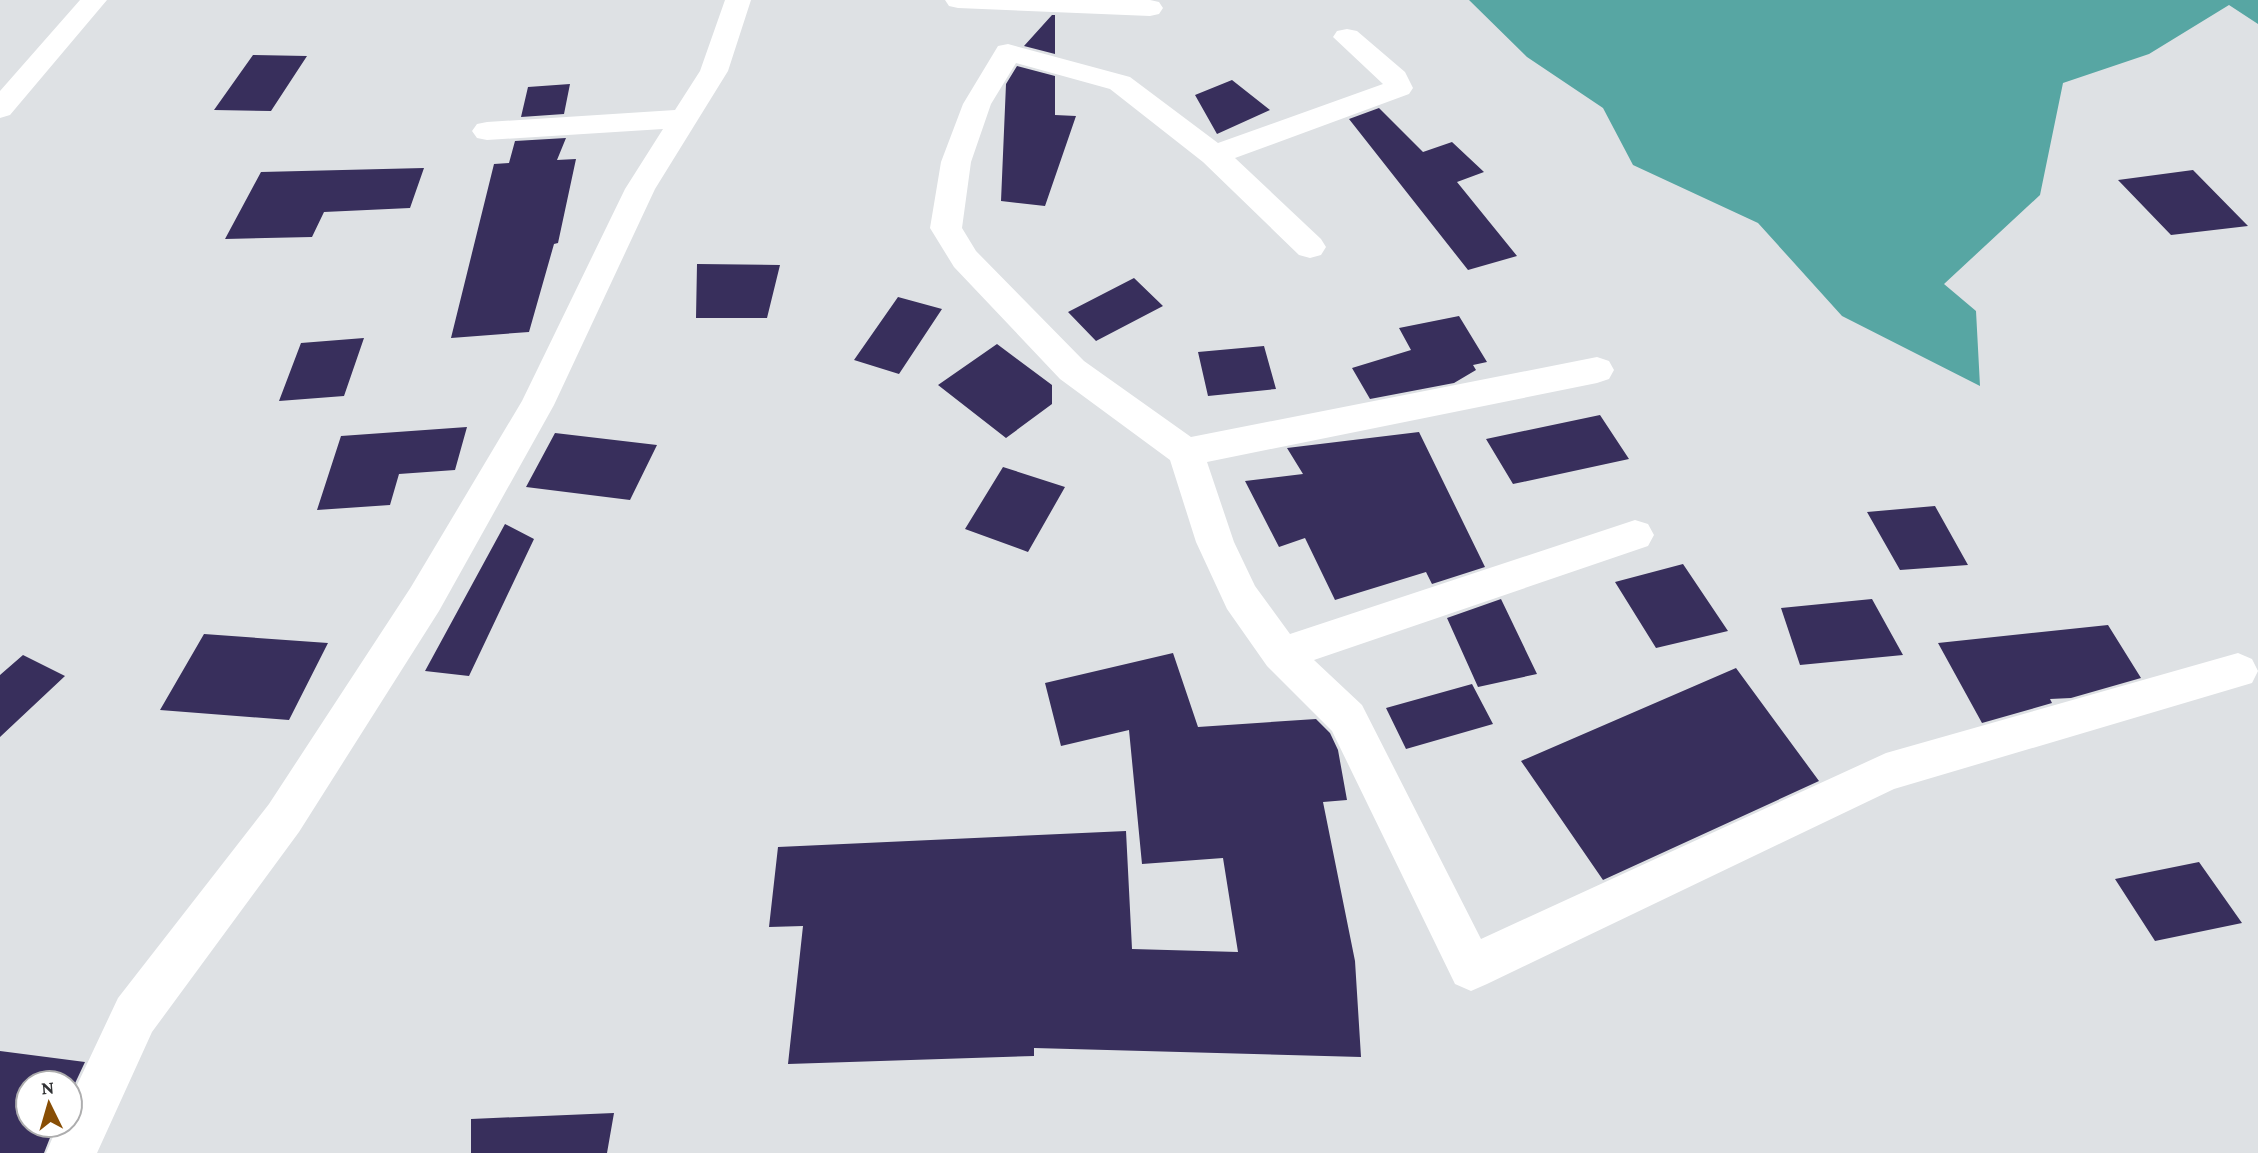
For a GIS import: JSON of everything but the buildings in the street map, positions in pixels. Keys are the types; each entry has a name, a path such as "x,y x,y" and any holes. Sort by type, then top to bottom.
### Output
{"street":[{"path":"0,109 94,0"},
{"path":"71,1153 135,1015 284,818 425,599 537,405 606,267 640,190 714,71 738,0"},
{"path":"958,0 1150,8"},
{"path":"1043,4 1008,52 977,104 956,162 946,228 965,259 1072,370 1186,452 1215,542 1241,597 1282,654 1347,719 1471,968 1886,772 2238,671"},
{"path":"1214,155 1399,88 1395,78 1348,37"},
{"path":"1008,52 1120,83 1214,155 1310,247"},
{"path":"487,131 684,119"},
{"path":"1186,452 1597,370"},
{"path":"1282,654 1635,535"}],"water":[{"path":"1469,0 2258,0 2258,24 2229,5 2149,54 2063,83 2040,195 1944,284 1976,311 1980,386 1842,316 1758,223 1633,165 1603,108 1527,57"}]}
